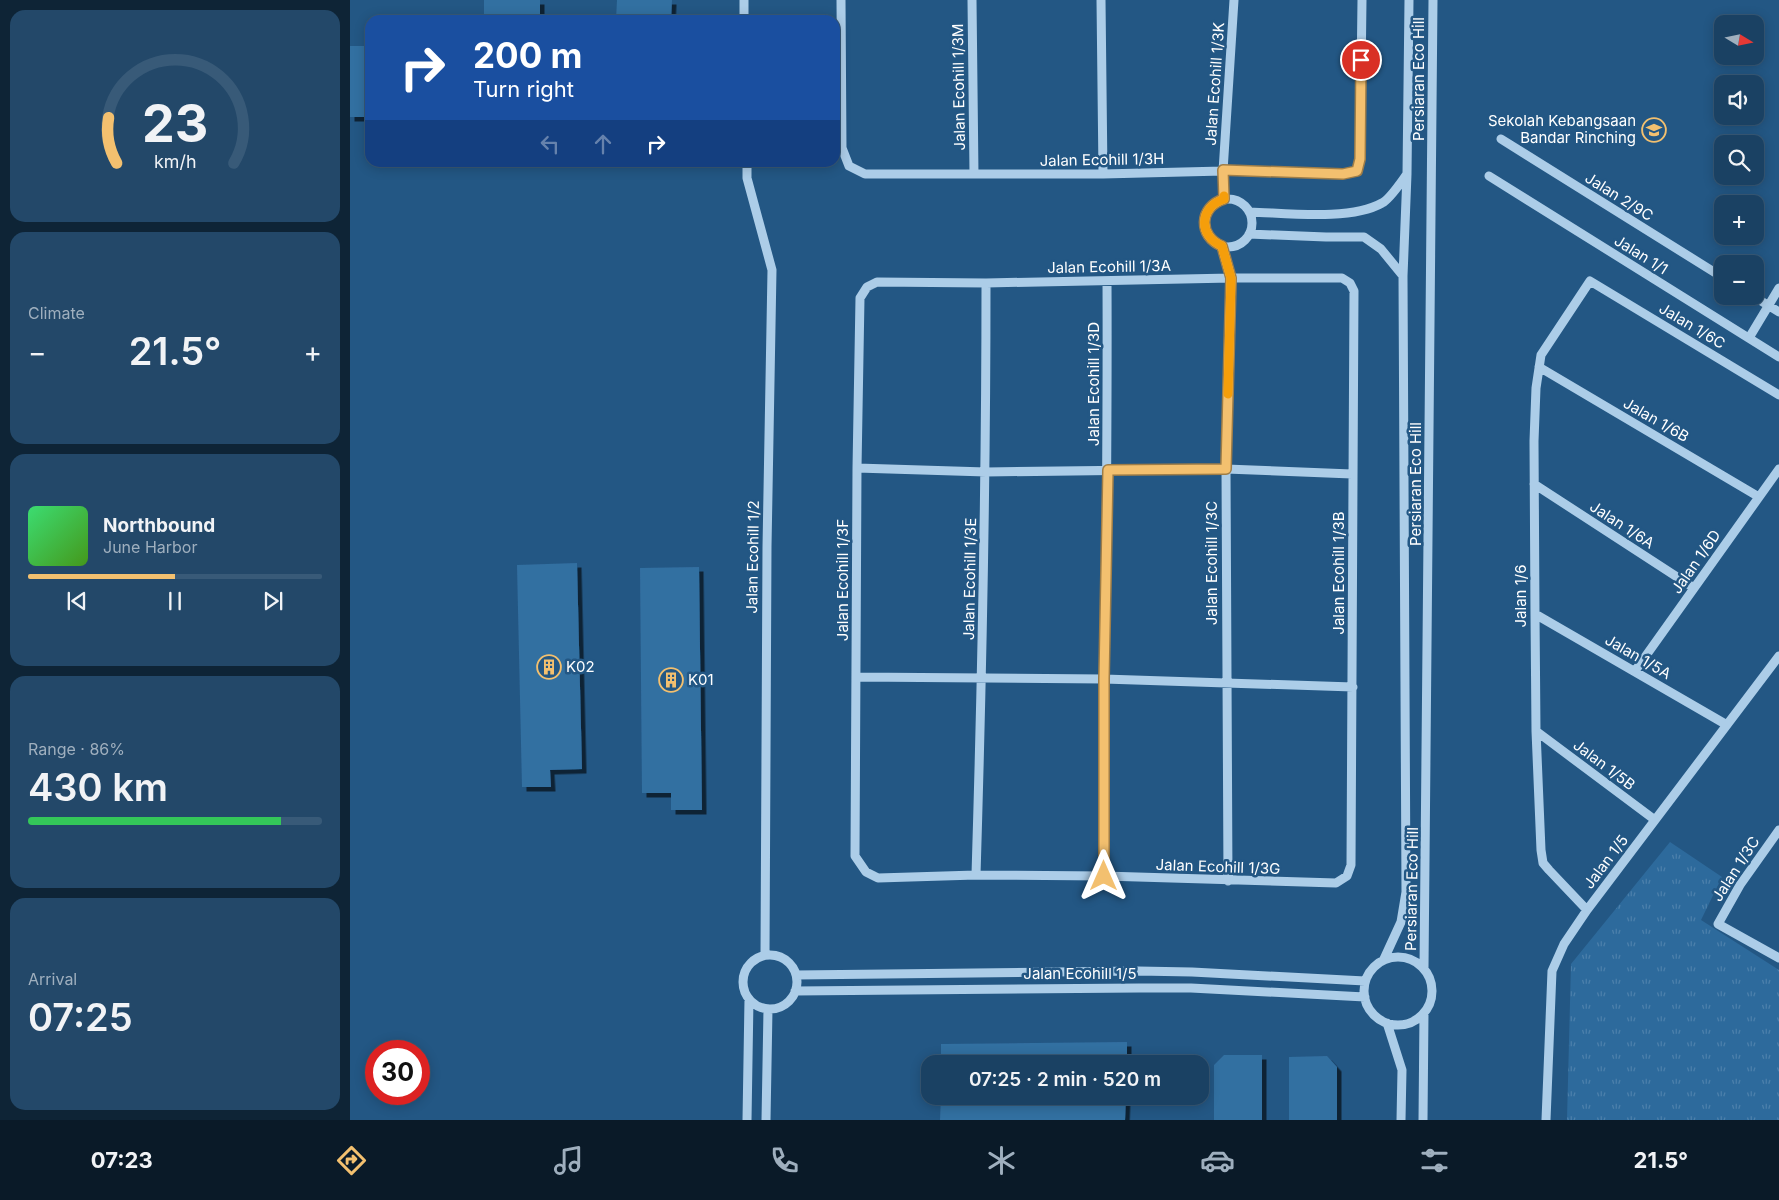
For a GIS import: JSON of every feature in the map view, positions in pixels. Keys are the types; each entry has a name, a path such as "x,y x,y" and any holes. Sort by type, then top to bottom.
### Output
{"street":[{"path":"744,0 744,15"},
{"name":"Jalan Ecohill 1/3H","path":"841,0 842,148 849,166 864,174 1103,174 1223,170 1343,174 1357,171 1360,159 1362,0"},
{"name":"Jalan Ecohill 1/3M","path":"972,0 974,174"},
{"path":"1101,0 1103,174"},
{"name":"Jalan Ecohill 1/3K","path":"1224,199 1223,170 1234,0"},
{"path":"1384,959 1401,922 1406,892 1403,276 1407,174 1409,0"},
{"name":"Persiaran Eco Hill","path":"1424,968 1433,0"},
{"name":"Jalan 2/9C","path":"1501,139 1714,272"},
{"name":"Jalan Ecohill 1/2","path":"747,167 747,178 772,270 767,547 765,955"},
{"path":"1250,212 1326,214 1358,212 1384,203 1407,174"},
{"name":"Jalan 1/1","path":"1489,176 1779,356"},
{"path":"1224,199 1239,201 1250,212 1252,219 1249,234 1238,245 1230,247 1222,246 1210,239 1204,225 1211,205 1224,199"},
{"path":"1249,234 1326,238 1364,237 1381,249 1403,276"},
{"name":"Jalan Ecohill 1/3C","path":"1222,246 1231,278 1226,469 1228,881"},
{"name":"Jalan Ecohill 1/3A","path":"867,287 877,282 1107,281 1231,278 1342,278 1350,283"},
{"name":"Jalan Ecohill 1/3D","path":"1104,876 1104,679 1108,470 1107,281"},
{"name":"Jalan 1/6","path":"1588,910 1543,863 1541,850 1536,731 1534,441 1536,388 1541,354 1590,281"},
{"name":"Jalan 1/6C","path":"1590,281 1779,395"},
{"name":"Jalan Ecohill 1/3E","path":"976,875 986,472 986,282"},
{"name":"Jalan Ecohill 1/3B","path":"1350,283 1354,291 1351,865"},
{"name":"Jalan Ecohill 1/3F","path":"866,872 855,856 860,298 867,287"},
{"path":"1749,338 1779,288"},
{"path":"1764,303 1779,312"},
{"name":"Jalan 1/6B","path":"1539,367 1759,497"},
{"path":"857,468 986,472 1226,469 1352,474"},
{"name":"Jalan 1/6D","path":"1635,671 1779,469"},
{"name":"Jalan 1/6A","path":"1534,484 1694,588"},
{"name":"Jalan 1/5A","path":"1535,614 1727,725"},
{"name":"Jalan 1/5","path":"1546,1120 1552,972 1564,944 1779,656"},
{"path":"856,677 1104,679 1353,687"},
{"name":"Jalan 1/5B","path":"1536,731 1655,820"},
{"name":"Jalan 1/3C","path":"1779,830 1740,885 1718,924 1779,958"},
{"name":"Jalan Ecohill 1/3G","path":"866,872 878,878 976,875 1104,876 1336,884 1346,876 1351,865"},
{"path":"765,955 773,955 788,961 796,974 795,991 791,999 785,1005 777,1008 760,1008 749,999 743,988 742,979 745,971 757,958 765,955"},
{"name":"Persiaran Eco Hill","path":"1365,981 1376,964 1384,959 1395,956 1406,957 1416,961 1430,976 1432,996 1430,1005 1424,1013 1423,1120"},
{"path":"796,974 1138,971 1202,972 1365,981 1365,997 1370,1011 1387,1024 1407,1024 1416,1020 1424,1013"},
{"name":"Jalan Ecohill 1/5","path":"795,991 1191,988 1365,997"},
{"path":"747,1120 749,999"},
{"path":"766,1120 768,1009"},
{"path":"1387,1024 1402,1070 1401,1120"}],"green space":[{"path":"1670,842 1722,877 1701,920 1779,970 1779,1120 1567,1120 1571,964"}],"building":[{"path":"484,0 540,0 540,15 484,15"},
{"path":"617,0 672,0 671,15 616,15"},
{"path":"350,46 365,46 365,117 350,117"},
{"name":"K02","path":"577,563 582,769 550,770 551,787 522,787 517,565"},
{"name":"K01","path":"699,567 702,810 671,810 671,793 642,793 640,568"},
{"path":"1127,1042 1127,1055 941,1055 941,1044"},
{"path":"1224,1055 1262,1055 1262,1120 1214,1120 1214,1065"},
{"path":"1327,1056 1337,1067 1337,1120 1289,1120 1289,1057"},
{"path":"941,1105 1126,1105 1125,1120 940,1120"}],"slow traffic":[{"path":"1224,196 1224,199 1211,205 1207,211 1204,225 1210,239 1222,246 1231,278 1228,394"}],"place":[{"name":"Sekolah Kebangsaan Bandar Rinching","path":"1654,130"},
{"name":"K02","path":"549,667"},
{"name":"K01","path":"671,680"}],"route":[{"path":"1104,876 1104,679 1108,470 1226,469 1231,278 1222,246 1210,239 1206,232 1204,225 1207,211 1211,205 1224,199 1223,170 1343,174 1357,171 1360,159 1361,60"}]}
